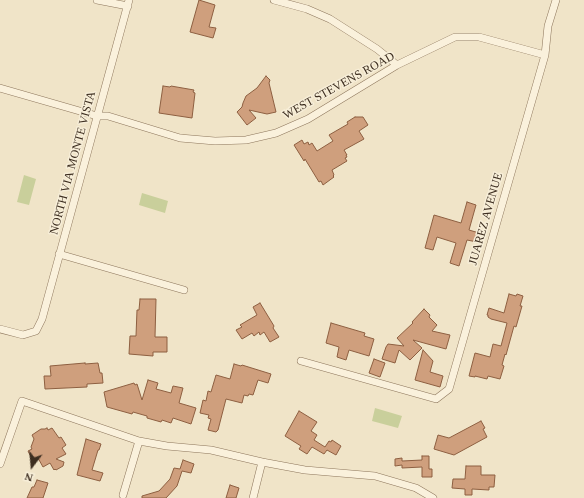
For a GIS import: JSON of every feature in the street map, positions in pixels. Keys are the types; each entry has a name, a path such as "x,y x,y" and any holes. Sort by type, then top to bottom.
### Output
{"street":[{"path":"97,0 128,3"},
{"path":"274,0 307,9 330,19 377,49 397,65"},
{"name":"JUAREZ AVENUE","path":"301,361 436,399 449,389 545,55 548,26 556,0"},
{"name":"NORTH VIA MONTE VISTA","path":"0,329 23,335 36,331 42,319 128,3"},
{"name":"WEST STEVENS ROAD","path":"0,88 98,116 108,116 180,138 215,141 246,140 276,133 308,119 397,65 454,37 479,37 545,55"},
{"path":"59,254 184,290"},
{"path":"0,461 22,401 139,441 167,446 210,450 305,470 375,476 416,488 433,498"},
{"path":"123,495 139,441"},
{"path":"253,498 262,462"}],"green space":[{"path":"24,175 36,179 29,205 17,202"},
{"path":"142,193 168,201 165,213 139,205"},
{"path":"375,408 402,416 398,428 372,421"}],"building":[{"path":"199,0 215,5 209,27 216,28 213,38 190,32"},
{"path":"266,76 270,80 269,83 276,112 267,114 249,110 256,118 247,125 237,112 242,107 246,96 257,88"},
{"path":"163,86 194,90 193,92 195,93 192,118 159,113"},
{"path":"355,117 363,117 368,125 359,131 364,139 344,150 347,155 345,158 347,161 332,170 334,177 323,185 321,181 319,182 305,159 304,161 294,145 302,140 304,144 308,142 309,145 312,143 317,151 333,141 329,135 348,124 347,122"},
{"path":"467,202 476,205 469,230 479,233 477,242 467,240 459,266 450,263 456,243 437,237 433,250 425,248 434,215 461,223"},
{"path":"509,294 523,296 520,306 522,306 516,327 514,326 506,355 505,354 502,365 504,366 500,379 488,376 487,379 469,376 475,353 490,357 493,344 501,346 507,323 491,319 487,315 489,308 504,313"},
{"path":"140,299 156,299 155,337 167,337 167,352 153,352 153,356 129,354 130,336 136,336 137,310 139,310"},
{"path":"260,303 279,337 270,342 264,332 260,335 259,332 254,336 252,333 242,339 236,330 242,327 240,325 257,315 253,307"},
{"path":"424,309 437,325 432,331 450,335 446,349 413,340 422,348 410,360 399,350 395,363 382,359 388,344 404,346 397,338 413,323 412,322"},
{"path":"331,323 365,333 364,336 374,339 369,356 349,350 346,360 337,357 339,347 326,343"},
{"path":"423,350 433,361 430,372 443,376 440,387 415,380"},
{"path":"374,359 385,363 380,377 369,373"},
{"path":"98,363 100,373 102,373 103,383 87,384 87,387 45,389 44,376 51,376 50,366"},
{"path":"234,364 271,374 268,383 258,380 253,395 244,395 242,403 226,399 218,430 216,432 208,430 211,419 208,418 209,415 200,413 203,400 206,401 208,391 211,392 216,375 230,379"},
{"path":"148,380 158,383 156,389 171,393 173,386 183,388 179,403 196,408 191,424 173,418 171,423 162,420 161,422 133,412 132,414 107,407 104,392 134,383 135,385 137,384 142,400"},
{"path":"299,411 317,422 311,431 317,435 314,440 325,447 329,441 331,442 332,440 341,446 336,455 327,450 324,454 312,447 307,454 299,449 301,446 285,436"},
{"path":"481,421 485,428 483,429 487,437 454,455 434,449 438,435 449,438"},
{"path":"47,428 48,430 52,428 59,438 61,437 66,445 62,448 66,454 56,459 64,462 63,466 56,470 54,470 50,463 43,467 38,458 33,461 28,451 32,449 31,447 34,439 32,435 41,429"},
{"path":"86,439 101,444 92,470 103,473 100,481 77,475"},
{"path":"422,456 429,456 429,469 432,469 432,477 422,477 422,467 402,468 402,465 395,466 395,459 402,458 402,461 422,460"},
{"path":"183,460 194,464 191,473 182,471 177,486 166,498 142,498 142,496 159,491 170,479 174,468 180,469"},
{"path":"466,466 481,466 481,475 495,475 494,487 489,487 489,490 472,489 472,495 465,495 465,489 452,488 453,479 465,479"},
{"path":"37,480 48,483 43,498 27,498 32,487 34,487"},
{"path":"230,485 239,488 236,498 226,498"}]}
